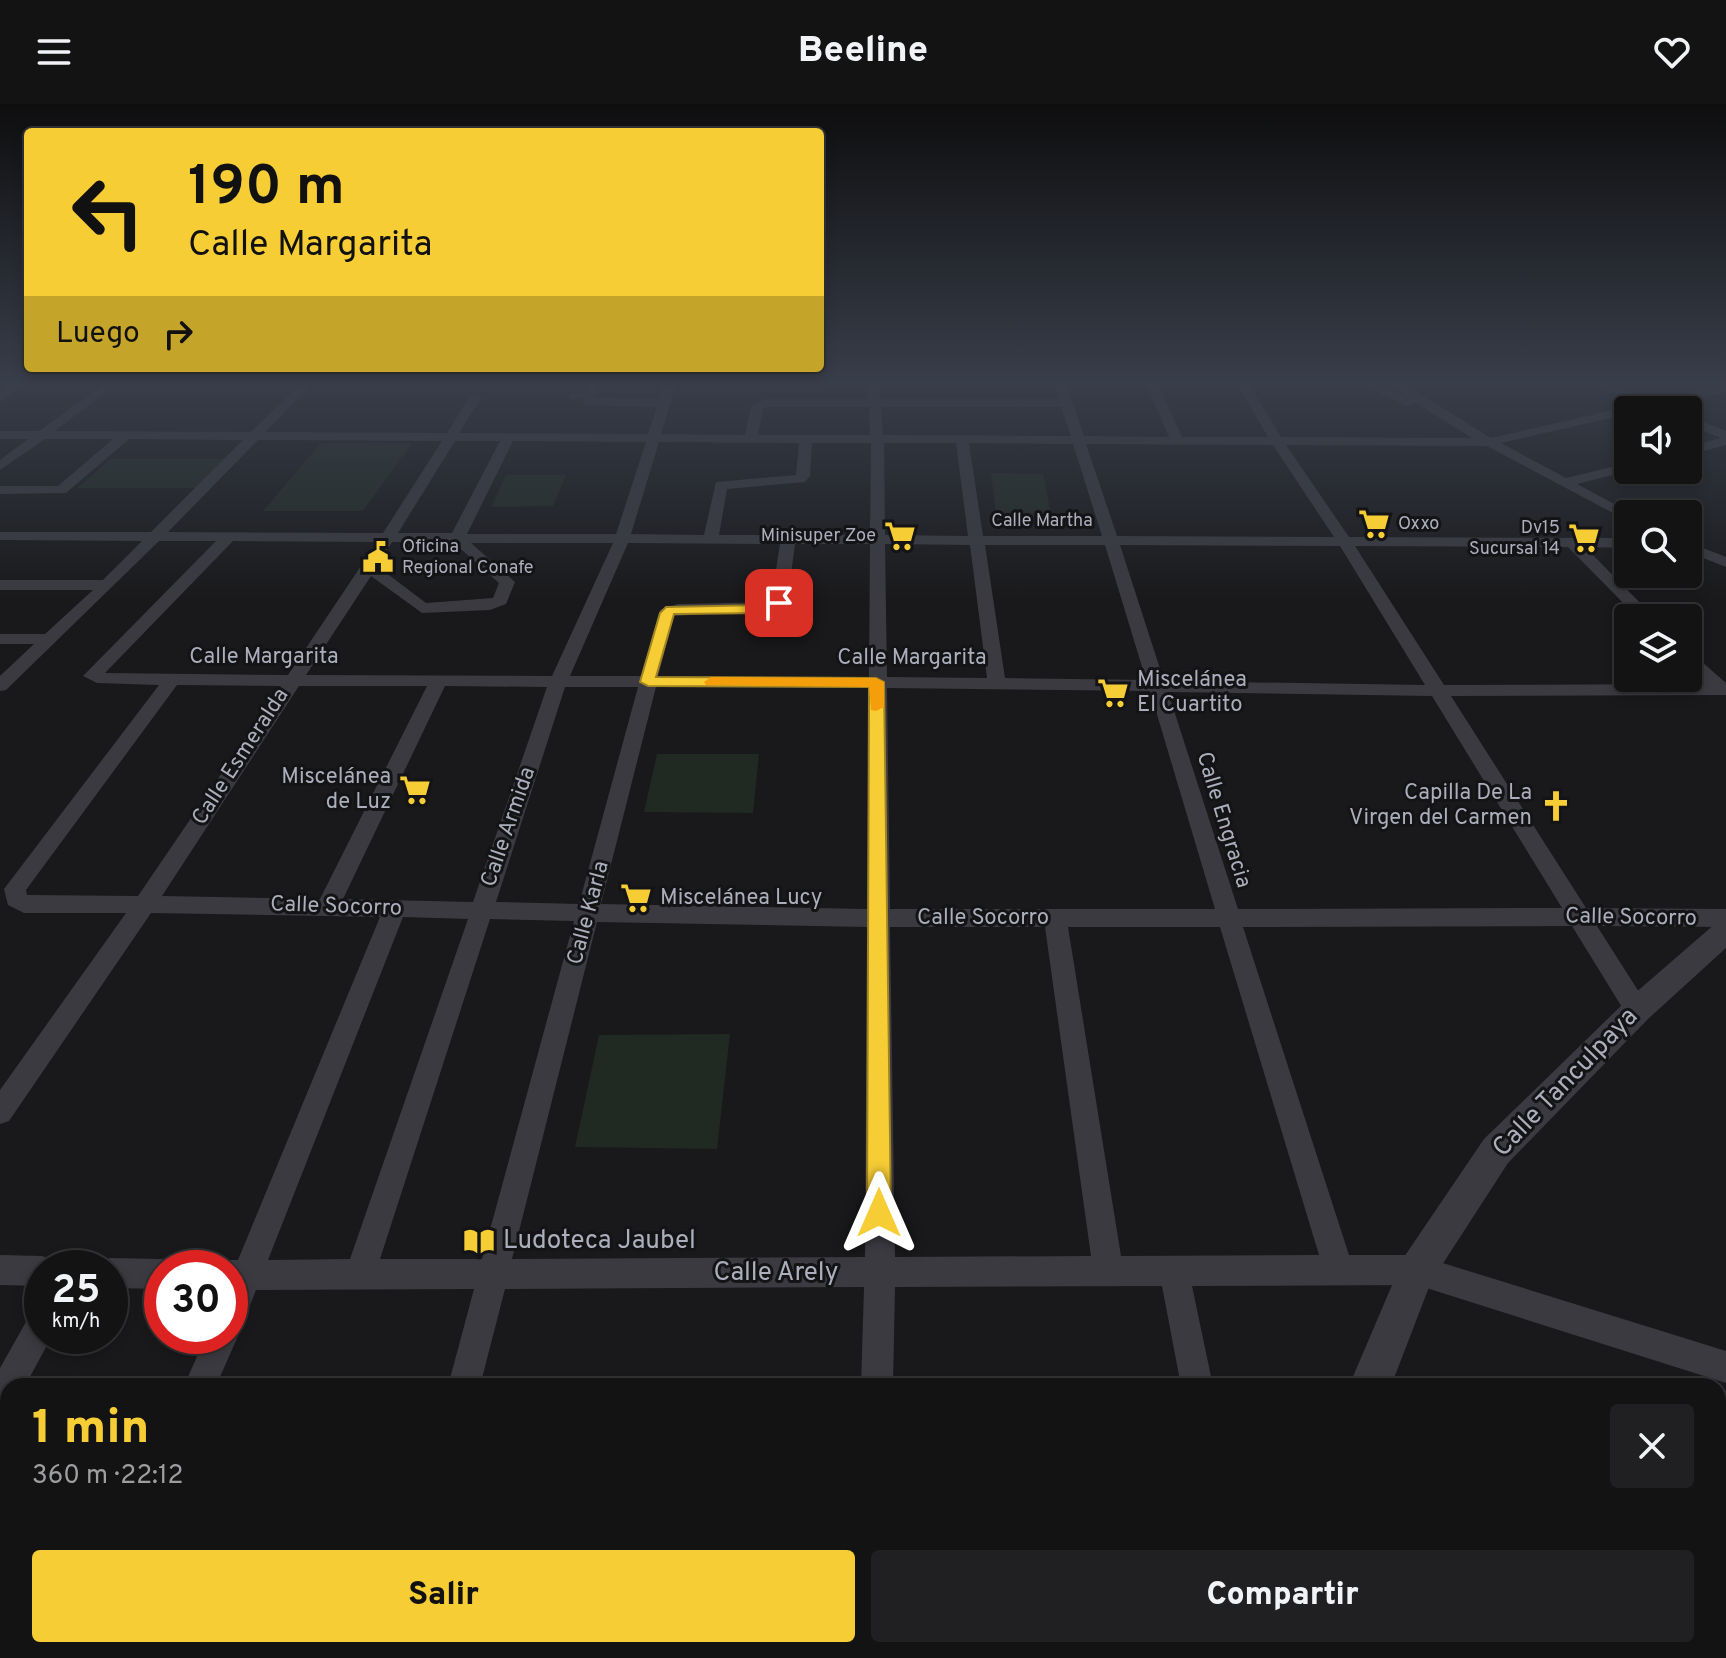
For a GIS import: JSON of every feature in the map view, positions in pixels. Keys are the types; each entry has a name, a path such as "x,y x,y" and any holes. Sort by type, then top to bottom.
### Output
{"street":[{"path":"0,490 61,490 101,457"},
{"path":"0,686 107,585 235,457"},
{"name":"Calle Esmeralda","path":"0,1112 145,904 290,681 369,567 438,457"},
{"path":"369,567 422,608 490,605 500,601 507,582 457,538 499,457"},
{"name":"Calle Armida","path":"360,1275 558,682 622,539 648,457"},
{"path":"711,539 721,485 800,479 805,457"},
{"path":"877,457 880,1273 877,1378"},
{"path":"964,457 997,683"},
{"name":"Calle Engracia","path":"1082,457 1158,687 1339,1271"},
{"path":"1287,457 1345,542 1637,1010"},
{"path":"1516,457 1614,510"},
{"path":"1563,483 1614,470"},
{"name":"Calle Martha","path":"0,536 1614,543"},
{"name":"Calle Margarita","path":"229,537 92,676 172,680 997,683 1438,691 1722,688"},
{"name":"Calle Karla","path":"466,1378 666,613 671,610 768,609 779,603 788,540"},
{"path":"1572,543 1633,604"},
{"path":"1702,553 1726,562"},
{"path":"0,585 107,585"},
{"path":"0,639 49,639"},
{"path":"1702,671 1722,688"},
{"name":"Calle Socorro","path":"172,680 15,889 16,899 24,904 328,906 877,918 1726,918"},
{"path":"328,906 438,682"},
{"path":"248,1254 395,909"},
{"path":"1055,919 1108,1271"},
{"name":"Calle Tanculpaya","path":"1373,1378 1417,1270 1496,1151 1637,1010 1726,931"},
{"path":"0,1270 24,1271"},
{"name":"Calle Arely","path":"248,1275 1417,1270 1726,1367"},
{"path":"1174,1271 1195,1378"},
{"path":"12,1378 25,1354"},
{"path":"204,1378 214,1354"}],"shaded area":[{"path":"309,457 402,457 363,511 263,511"},
{"path":"111,459 229,459 199,488 77,488"},
{"path":"991,473 1043,474 1051,514 996,513"},
{"path":"506,475 566,475 553,506 491,507"},
{"path":"657,754 759,754 753,813 644,812"},
{"path":"730,1034 717,1149 575,1147 599,1035"}],"slow traffic":[{"path":"711,682 876,682 876,707"}],"place":[{"name":"Oxxo","path":"1374,524"},
{"name":"Minisuper Zoe","path":"900,536"},
{"name":"Dv15 Sucursal 14","path":"1584,538"},
{"name":"Oficina Regional Conafe","path":"378,557"},
{"name":"Miscelánea El Cuartito","path":"1113,693"},
{"name":"Miscelánea de Luz","path":"415,790"},
{"name":"Capilla De La Virgen del Carmen","path":"1556,806"},
{"name":"Miscelánea Lucy","path":"636,898"},
{"name":"Ludoteca Jaubel","path":"479,1241"}],"route":[{"path":"779,603 768,609 678,609 666,613 648,682 876,682 879,1213"}]}
